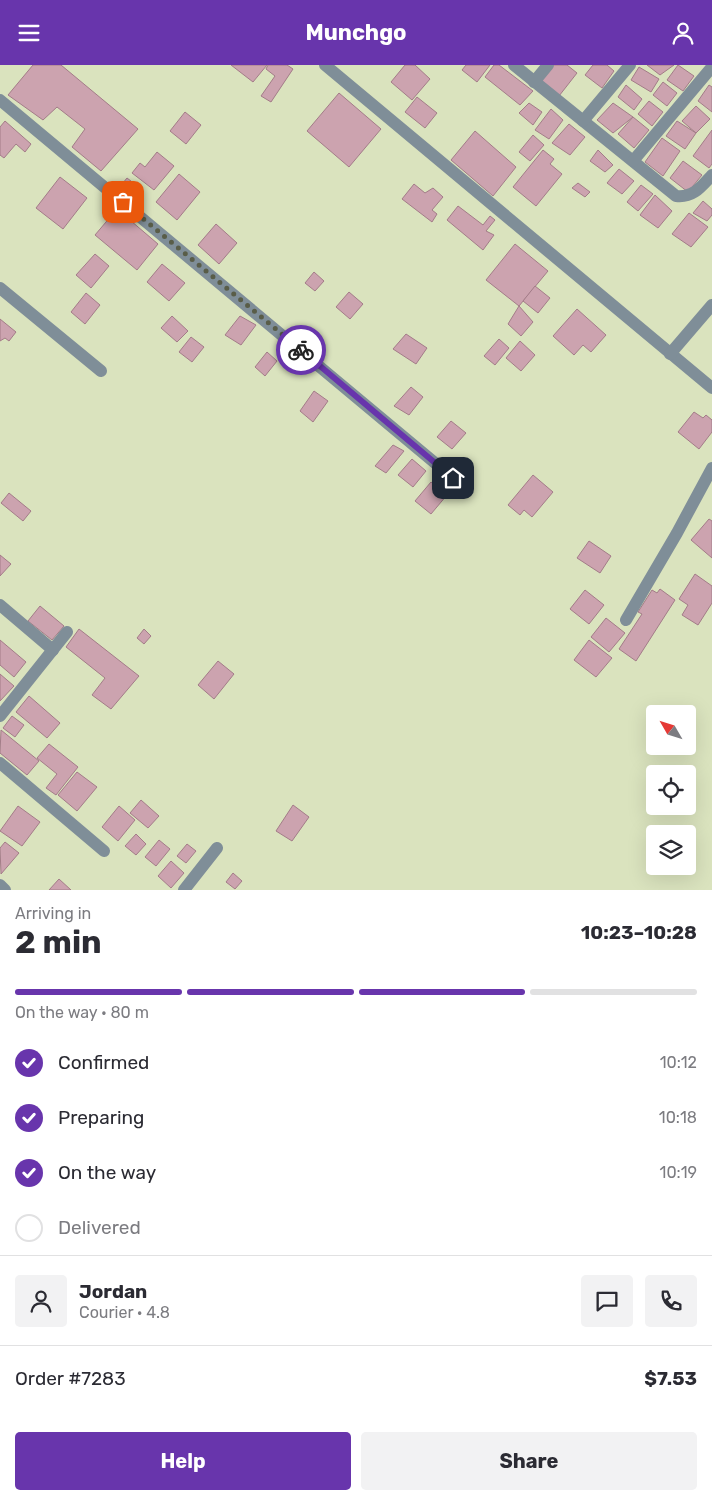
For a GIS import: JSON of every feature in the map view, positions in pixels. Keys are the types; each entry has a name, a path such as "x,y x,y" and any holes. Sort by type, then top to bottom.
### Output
{"street":[{"path":"325,65 712,389"},
{"path":"514,65 676,196 686,197 699,190 712,175"},
{"path":"534,82 548,65"},
{"path":"583,121 630,65"},
{"path":"633,161 712,67"},
{"path":"0,100 453,478"},
{"path":"0,288 101,371"},
{"path":"670,354 712,305"},
{"path":"626,621 712,468"},
{"path":"0,605 53,650"},
{"path":"0,716 67,632"},
{"path":"0,763 104,851"},
{"path":"184,890 217,848"},
{"path":"0,885 5,890"}],"building":[{"path":"33,65 61,65 138,129 101,171 72,147 85,129 57,107 43,120 8,95"},
{"path":"231,65 267,65 253,82"},
{"path":"268,65 287,65 293,69 271,102 261,96 275,76 266,69"},
{"path":"405,65 415,65 430,79 412,100 391,82"},
{"path":"466,65 490,65 477,82 462,70"},
{"path":"494,65 499,65 533,91 520,105 485,77"},
{"path":"551,65 567,65 577,73 559,96 539,79"},
{"path":"593,65 607,65 614,71 602,88 585,75"},
{"path":"647,65 674,65 660,75"},
{"path":"678,65 694,76 683,91 667,80"},
{"path":"639,67 659,79 651,92 631,80"},
{"path":"663,82 677,93 667,106 653,95"},
{"path":"626,85 642,99 634,110 618,97"},
{"path":"709,85 712,87 712,112 698,101"},
{"path":"339,93 381,129 349,167 307,131"},
{"path":"417,97 437,113 425,128 405,112"},
{"path":"649,101 663,112 652,126 638,114"},
{"path":"529,103 542,112 533,125 519,113"},
{"path":"613,103 633,117 613,133 597,120"},
{"path":"696,106 710,119 696,133 682,121"},
{"path":"551,109 563,120 549,139 535,130"},
{"path":"185,112 201,125 186,144 170,131"},
{"path":"633,117 649,130 634,148 618,134"},
{"path":"5,121 31,144 25,152 16,144 4,158 0,155 0,127"},
{"path":"677,121 696,133 685,149 666,136"},
{"path":"569,124 585,137 570,155 552,143"},
{"path":"712,130 712,164 709,168 693,156"},
{"path":"475,131 516,167 493,196 451,160"},
{"path":"533,135 544,145 530,161 519,152"},
{"path":"662,138 680,151 663,176 645,162"},
{"path":"543,150 554,159 550,164 562,174 536,206 513,187"},
{"path":"598,150 613,165 605,172 590,161"},
{"path":"157,152 174,166 154,190 132,173 140,163 145,167"},
{"path":"683,161 702,175 688,192 670,178"},
{"path":"619,169 634,181 622,194 607,183"},
{"path":"179,174 200,192 177,220 156,202"},
{"path":"60,177 87,198 63,229 36,208"},
{"path":"127,178 140,188 131,200 118,189"},
{"path":"578,183 590,192 585,197 572,188"},
{"path":"414,184 425,193 433,188 443,197 432,210 437,214 432,222 402,199"},
{"path":"641,185 653,194 638,211 627,202"},
{"path":"655,195 672,211 658,228 640,215"},
{"path":"703,201 712,209 712,215 707,221 693,213"},
{"path":"458,206 483,225 490,216 495,220 486,231 494,235 483,250 447,220"},
{"path":"117,209 158,244 137,270 95,235"},
{"path":"689,213 708,227 691,247 672,234"},
{"path":"216,224 237,243 219,264 198,245"},
{"path":"515,244 548,271 519,306 486,280"},
{"path":"95,254 109,266 91,288 76,275"},
{"path":"162,264 185,283 169,301 147,282"},
{"path":"314,272 324,281 315,291 305,283"},
{"path":"535,286 550,298 538,313 523,301"},
{"path":"349,292 363,304 350,319 336,307"},
{"path":"86,293 100,305 85,324 71,312"},
{"path":"519,306 533,322 521,336 508,324"},
{"path":"577,309 606,335 591,352 583,345 574,355 553,336"},
{"path":"172,316 188,331 177,342 161,328"},
{"path":"240,316 256,325 241,345 225,335"},
{"path":"0,319 16,332 9,341 5,338 0,341"},
{"path":"406,334 427,348 416,364 393,349"},
{"path":"191,337 204,347 192,362 179,352"},
{"path":"499,339 509,348 495,365 484,356"},
{"path":"520,341 535,355 521,371 506,358"},
{"path":"267,352 277,361 265,376 255,367"},
{"path":"411,387 423,397 409,415 394,406"},
{"path":"314,391 328,401 313,422 300,411"},
{"path":"694,412 703,418 706,415 712,420 712,432 699,449 678,432"},
{"path":"451,421 466,433 452,449 437,437"},
{"path":"393,445 404,451 386,473 375,466"},
{"path":"412,459 426,471 413,487 398,475"},
{"path":"533,475 553,492 532,517 524,510 520,515 508,505"},
{"path":"431,482 447,495 431,514 415,501"},
{"path":"9,493 31,511 23,521 1,503"},
{"path":"709,519 712,521 712,558 691,540"},
{"path":"589,541 611,556 600,573 577,558"},
{"path":"0,555 11,564 0,576"},
{"path":"695,574 712,586 712,603 698,625 682,615 688,605 679,599"},
{"path":"660,589 675,600 636,661 619,649 642,614 638,612 652,590 657,593"},
{"path":"585,590 604,605 589,624 570,609"},
{"path":"40,606 64,626 52,640 28,621"},
{"path":"606,618 625,633 609,652 591,637"},
{"path":"79,629 139,676 111,709 92,695 105,678 66,647"},
{"path":"144,629 151,636 144,644 137,638"},
{"path":"0,640 26,662 14,677 0,665"},
{"path":"589,640 612,658 596,677 574,660"},
{"path":"218,661 234,674 214,699 198,685"},
{"path":"0,674 14,686 0,701"},
{"path":"29,696 60,723 47,738 16,712"},
{"path":"12,716 24,725 15,737 3,728"},
{"path":"1,730 39,761 27,775 0,753"},
{"path":"49,744 78,767 56,795 46,788 57,774 37,758"},
{"path":"77,772 97,787 77,811 58,795"},
{"path":"141,800 159,816 148,828 130,813"},
{"path":"293,805 309,817 292,841 276,831"},
{"path":"18,806 40,822 22,846 0,831"},
{"path":"119,806 135,820 118,841 102,827"},
{"path":"136,834 146,844 136,855 125,846"},
{"path":"159,840 170,849 156,866 145,857"},
{"path":"5,842 19,853 1,874 0,848"},
{"path":"187,844 196,851 186,863 177,856"},
{"path":"171,861 184,873 171,888 158,876"},
{"path":"233,873 242,881 235,889 226,882"},
{"path":"59,879 71,890 49,890"}],"way so far":[{"path":"123,202 301,350"}],"route":[{"path":"301,350 453,478"}]}
